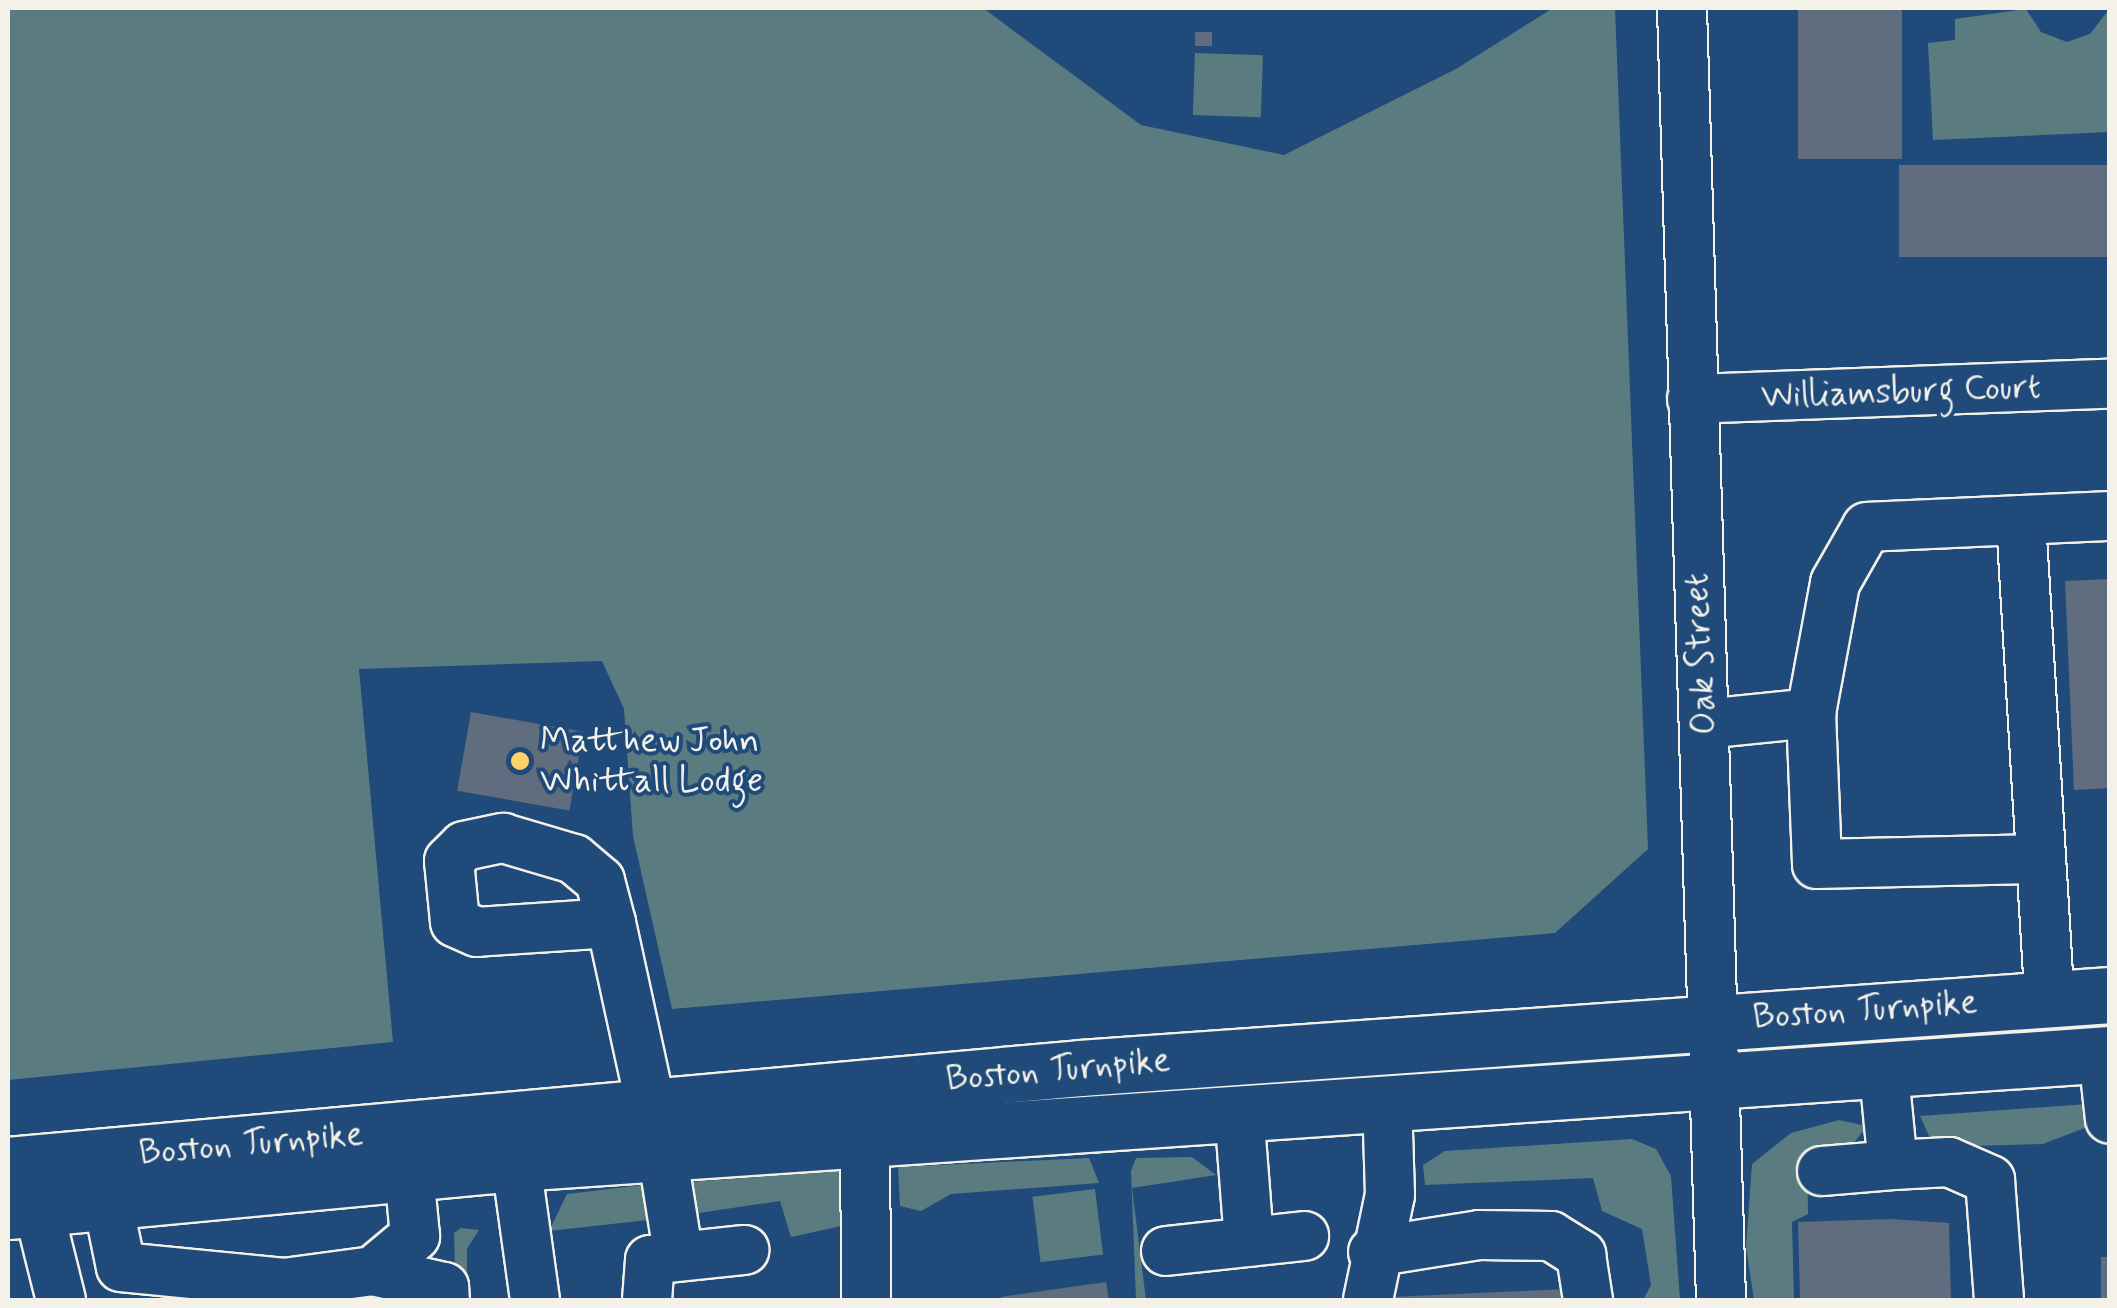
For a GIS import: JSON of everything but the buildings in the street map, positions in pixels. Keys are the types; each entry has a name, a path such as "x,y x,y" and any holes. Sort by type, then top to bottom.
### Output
{"highway":[{"name":"Boston Turnpike","path":"18,1195 1716,1020 2110,995"},
{"name":"Boston Turnpike","path":"18,1195 107,1199 516,1163 656,1129 865,1138 1388,1102 1720,1088 2106,1055"}],"street":[{"name":"Oak Street","path":"1682,8 1692,398 1720,1088 1721,1300"},
{"name":"Williamsburg Court","path":"1692,398 2110,384"},
{"path":"2041,859 1817,864 1811,713 1835,583 1868,527 2110,516"},
{"path":"2020,520 2049,998"},
{"path":"1705,724 1811,713"},
{"path":"606,902 656,1129 678,1252"},
{"path":"2106,1055 2110,1119"},
{"path":"1884,1074 1893,1165"},
{"path":"1368,1300 1373,1252 1390,1195 1388,1102"},
{"path":"1239,1111 1248,1242"},
{"path":"865,1138 866,1300"},
{"path":"1822,1171 1949,1162 1990,1180 1999,1300"},
{"path":"516,1163 535,1300"},
{"path":"372,1271 415,1236 409,1174"},
{"path":"18,1195 61,1300"},
{"path":"107,1199 121,1267 284,1283 372,1271 444,1288 444,1300"},
{"path":"1373,1252 1479,1235 1551,1236 1580,1255 1588,1300"},
{"path":"1166,1251 1304,1236"},
{"path":"648,1300 650,1260 678,1252 744,1250"}],"green space":[{"path":"8,8 983,8 1141,125 1284,155 1456,69 1553,8 1615,8 1648,849 1555,933 672,1009 633,836 624,709 602,661 359,669 393,1042 8,1080"},
{"path":"2110,8 2109,132 1933,140 1928,43 1955,40 1955,19 2026,9 2041,32 2067,42 2090,34"},
{"path":"1195,53 1263,55 1261,117 1193,115"},
{"path":"2088,1104 2087,1127 2043,1144 1934,1147 1920,1116"},
{"path":"1839,1120 1867,1126 1849,1149 1807,1151 1808,1214 1792,1222 1794,1300 1754,1300 1746,1247 1752,1164 1791,1133"},
{"path":"1632,1139 1656,1149 1671,1176 1680,1300 1643,1300 1651,1285 1642,1229 1602,1211 1593,1178 1425,1185 1423,1165 1445,1151"},
{"path":"1192,1157 1216,1175 1132,1188 1146,1300 1136,1300 1131,1171 1136,1158"},
{"path":"1089,1158 1099,1183 951,1194 921,1211 900,1206 898,1167"},
{"path":"839,1171 846,1225 791,1237 780,1201 692,1214 688,1182"},
{"path":"643,1185 648,1220 549,1231 567,1194"},
{"path":"1095,1189 1103,1255 1041,1262 1032,1197"},
{"path":"461,1228 479,1230 467,1249 467,1300 456,1300 454,1233"}],"place":[{"name":"Matthew John Whittall Lodge","path":"520,761"}]}
